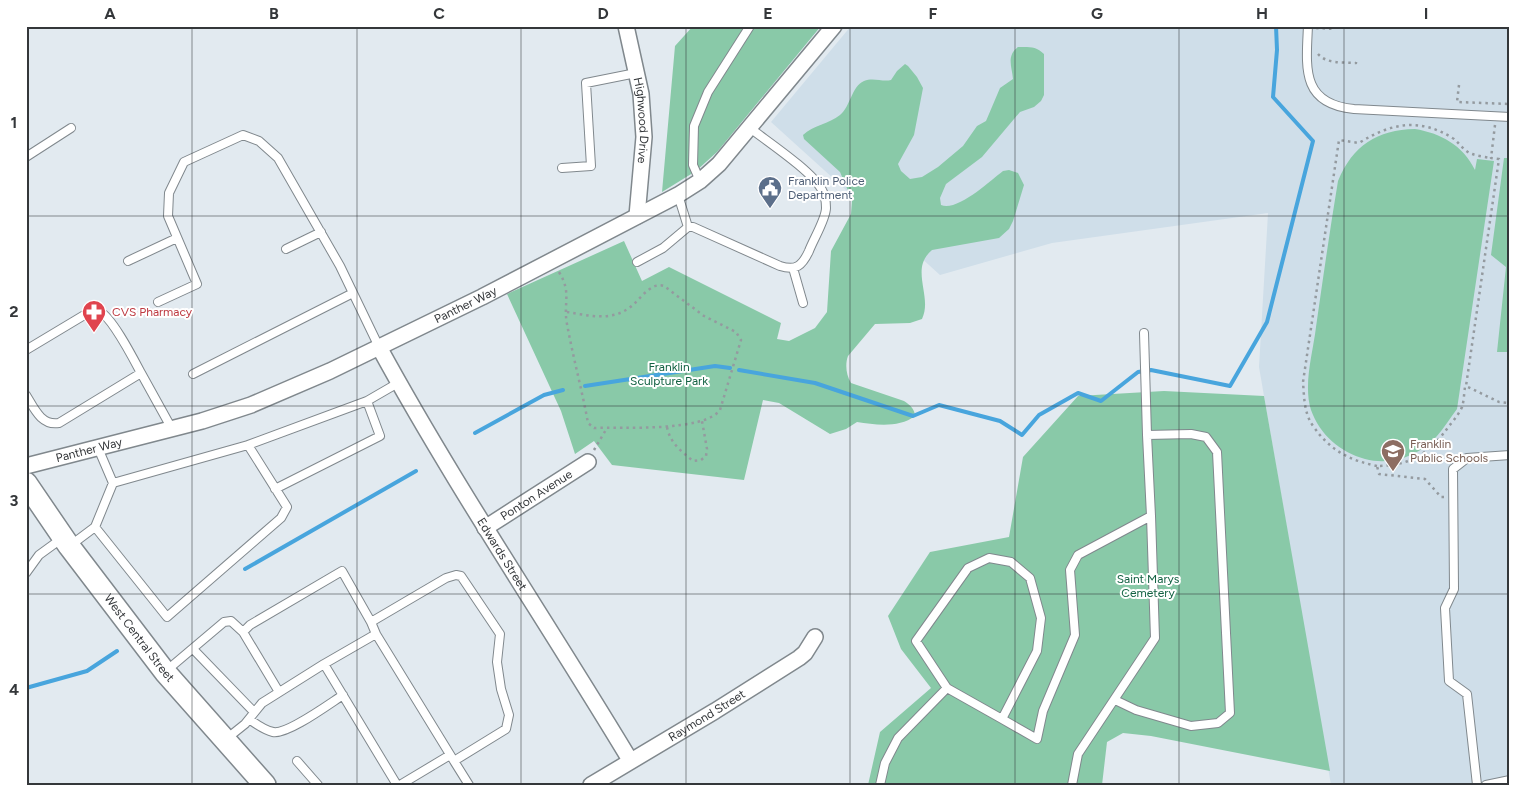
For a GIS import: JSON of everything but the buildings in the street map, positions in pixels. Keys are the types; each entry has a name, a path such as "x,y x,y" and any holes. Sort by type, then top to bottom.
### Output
{"main road":[{"name":"West Central Street","path":"26,483 66,542 165,672 264,785"}],"street":[{"name":"Highwood Drive","path":"626,26 641,94 644,137 638,216"},
{"name":"Panther Way","path":"26,466 172,429 252,405 330,371 482,297 678,195 700,181 725,157 834,26"},
{"name":"Edwards Street","path":"379,347 398,383 485,528 630,760"},
{"name":"Ponton Avenue","path":"485,528 588,462"},
{"name":"Raymond Street","path":"590,785 715,711 799,658 805,653 815,638"}],"lane":[{"path":"700,181 693,165 694,126 708,92 750,26"},
{"path":"1314,27 1306,61 1308,74 1316,90 1331,104 1338,107 1510,117"},
{"path":"562,168 591,166 586,83 636,73"},
{"path":"26,157 71,128"},
{"path":"637,262 663,248 688,227 693,227 790,269 798,266 805,259 826,210 826,199 822,189 812,176 750,128"},
{"path":"158,302 197,284 168,216 169,193 184,162 244,135 259,141 278,158 321,232 379,347"},
{"path":"678,195 688,227"},
{"path":"286,249 321,232"},
{"path":"128,262 177,238"},
{"path":"793,268 803,303"},
{"path":"193,374 353,293"},
{"path":"26,350 91,311 99,311 106,316 114,328 172,429"},
{"path":"1072,785 1078,754 1155,638 1144,333"},
{"path":"26,395 43,420 50,424 59,423 141,373"},
{"path":"113,483 248,446 367,401 398,383"},
{"path":"276,489 380,436 367,401"},
{"path":"1114,700 1136,710 1191,726 1218,723 1230,713 1217,452 1206,437 1191,434 1148,435"},
{"path":"95,527 167,618 281,518 287,507 248,446"},
{"path":"26,573 39,555 95,527 113,483 98,448"},
{"path":"1477,785 1467,694 1449,681 1445,608 1454,589 1453,469 1467,458 1510,455"},
{"path":"1002,719 1037,651 1040,618 1030,578 1011,562 989,558 968,568 916,642 947,688 1037,739 1043,711 1074,635 1070,570 1078,555 1150,516"},
{"path":"243,632 250,625 342,571 376,634 469,785"},
{"path":"324,664 398,785 506,729 508,715 501,690 497,662 500,634 464,580 456,575 446,578 371,622"},
{"path":"165,672 224,622 232,621 243,632 279,692"},
{"path":"224,740 251,716 262,703 376,634"},
{"path":"193,649 251,716 265,729 275,733 286,731 342,695"},
{"path":"880,785 885,763 898,738 947,688"},
{"path":"297,761 318,785"},
{"path":"1486,785 1510,780"}],"path":[{"path":"1316,36 1314,27 1334,29"},
{"path":"1315,50 1325,60 1356,62"},
{"path":"1459,85 1457,102 1510,104"},
{"path":"1491,158 1496,116"},
{"path":"1412,124 1434,129 1454,140 1471,154 1499,159 1466,386 1459,412 1436,443 1425,453 1407,462 1391,466 1360,463 1342,455 1324,440 1310,421 1304,400 1303,382 1339,140 1359,143 1392,126 1412,124"},
{"path":"551,260 566,286 566,321 588,423 594,428 667,427 702,421 711,418 720,410 741,345 741,340 736,332 704,316 662,285 652,287 630,308 617,314 594,316 567,312"},
{"path":"1466,386 1499,402 1510,403"},
{"path":"667,427 672,441 680,450 693,461 701,460 706,456 707,450 702,421"},
{"path":"588,462 595,457 592,453 607,428"},
{"path":"1377,466 1379,474 1425,479 1441,497 1453,496"}],"shaded area":[{"name":"Franklin Public Schools","path":"851,26 1510,26 1510,785 1331,785 1259,367 1268,213 1052,243 940,275 771,122"}],"green space":[{"path":"693,26 821,26 717,152 696,171 662,192 675,46"},
{"name":"Franklin Sculpture Park","path":"1018,47 1035,48 1044,54 1044,95 1041,101 1034,107 1020,112 982,157 946,184 940,198 941,205 956,204 982,188 1003,171 1009,170 1018,173 1024,185 1009,229 999,238 932,250 925,257 922,266 925,310 922,319 910,323 875,324 847,359 847,373 851,383 904,401 913,409 915,416 895,424 879,425 857,422 846,429 830,434 779,403 763,400 744,480 612,465 594,441 575,454 561,411 507,294 624,241 642,281 669,267 781,323 777,339 789,341 815,328 827,312 831,251 851,214 852,200 840,172 804,139 803,135 840,115 847,107 856,88 864,81 871,79 891,80 905,64 917,77 923,88 914,135 898,164 901,171 910,179 922,177 938,167 963,146 977,126 986,121 1000,88 1013,79 1011,58 1014,50"},
{"path":"1415,129 1442,137 1450,142 1464,154 1475,170 1477,159 1494,161 1457,409 1437,436 1422,449 1404,458 1375,461 1347,452 1325,435 1311,410 1308,390 1309,368 1338,181 1351,158 1368,142 1389,132"},
{"path":"1504,158 1510,158 1510,352 1497,352 1506,267 1491,255"},
{"name":"Saint Marys Cemetery","path":"1164,391 1264,396 1330,771 1151,736 1123,733 1107,742 1102,785 868,785 880,732 931,688 901,649 888,616 930,552 1009,537 1023,457 1078,396"}],"waterway":[{"path":"739,370 815,383 913,416 939,405 1000,421 1022,435 1039,415 1078,393 1101,401 1138,372 1151,370 1230,386 1267,322 1313,141 1273,97 1277,50 1276,26"},
{"path":"585,386 715,366 730,368"},
{"path":"475,433 544,395 563,390"},
{"path":"245,569 416,471"},
{"path":"26,688 87,671 117,651"}],"place":[{"name":"Franklin Police Department","path":"770,209"},
{"name":"CVS Pharmacy","path":"94,333"},
{"name":"Franklin Public Schools","path":"1393,472"}]}
